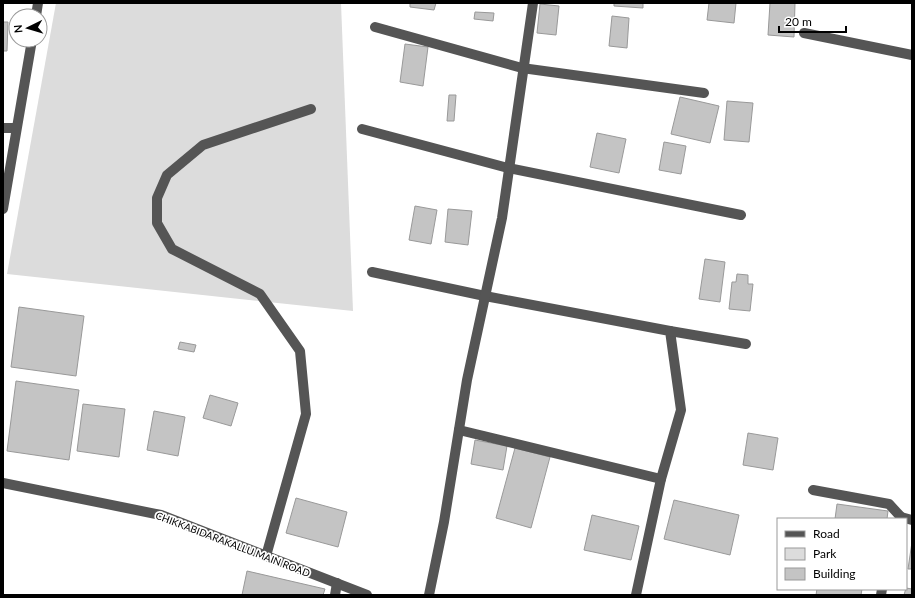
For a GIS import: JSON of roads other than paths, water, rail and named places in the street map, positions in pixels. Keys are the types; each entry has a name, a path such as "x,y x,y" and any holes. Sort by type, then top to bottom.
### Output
{"street":[{"path":"429,595 444,522 467,380 502,218 522,68 533,3"},
{"path":"375,27 522,68 704,92"},
{"path":"804,33 912,55"},
{"path":"3,209 31,48"},
{"path":"266,556 306,414 300,351 260,294 172,250 157,223 157,198 167,175 204,145 311,109"},
{"path":"3,128 16,128"},
{"path":"362,129 508,168 741,215"},
{"path":"372,272 485,296 746,344"},
{"path":"636,595 661,479 681,410 670,331"},
{"path":"459,430 661,479"},
{"name":"CHIKKABIDARAKALLU MAIN ROAD","path":"3,482 161,515 367,595"},
{"path":"813,490 889,504 900,518"},
{"path":"335,595 337,583"}]}
